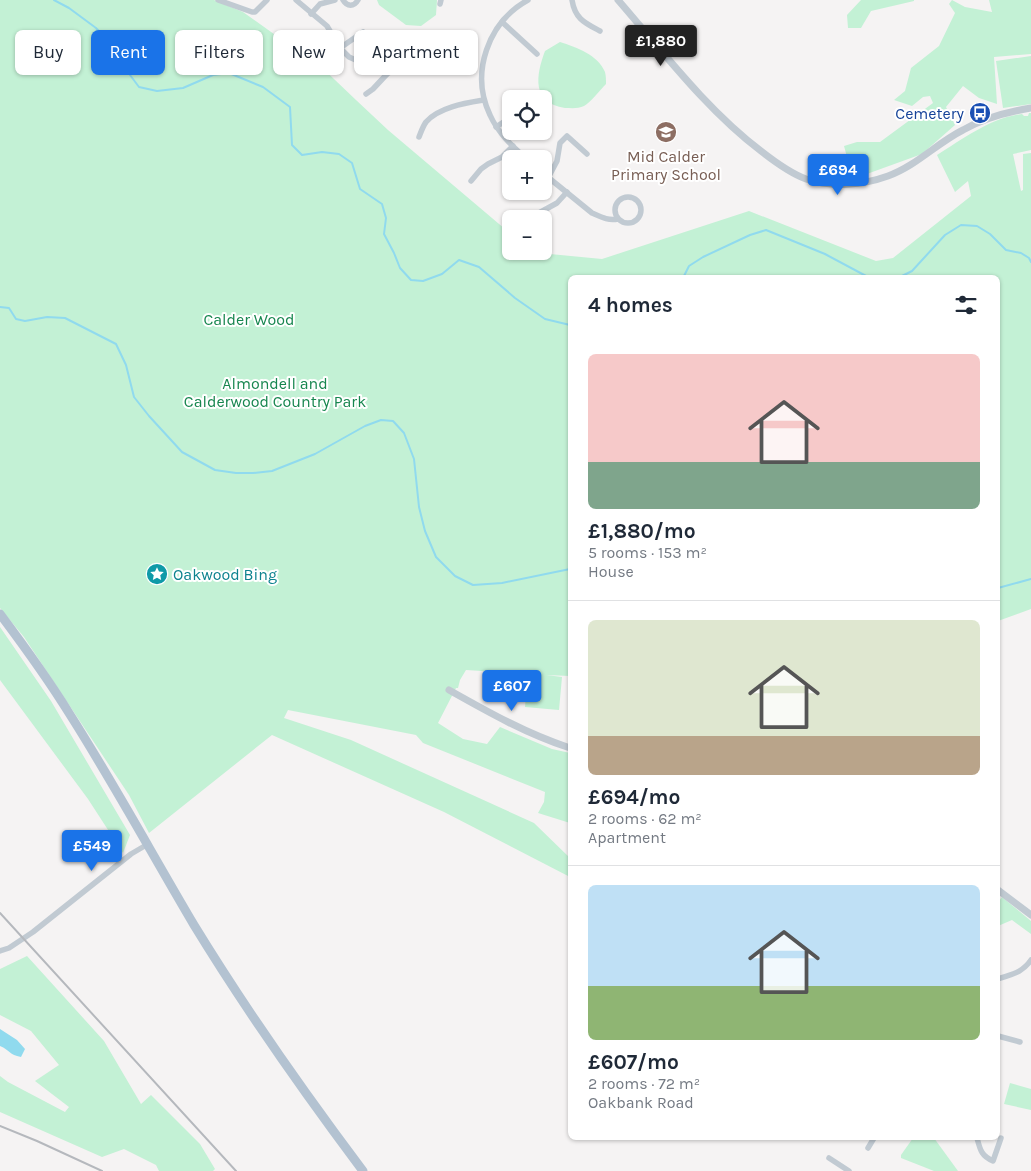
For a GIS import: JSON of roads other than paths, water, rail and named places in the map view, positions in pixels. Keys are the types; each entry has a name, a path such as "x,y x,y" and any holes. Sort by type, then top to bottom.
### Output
{"main road":[{"path":"0,614 69,712 194,925 245,1005 286,1066 363,1171"}],"street":[{"path":"218,0 255,12 267,0"},
{"path":"296,0 329,30"},
{"path":"311,14 320,4 335,0"},
{"path":"343,0 351,6 356,4 358,0"},
{"path":"517,150 496,127 489,114 484,100 481,74 485,50 493,34 511,12 528,0"},
{"path":"572,0 573,8 578,16 584,22 600,31"},
{"path":"618,0 723,119 743,138 773,160 806,179 841,185 866,182 889,175 910,165 962,130 989,117 1031,108"},
{"path":"502,22 537,54"},
{"path":"344,52 354,59"},
{"path":"366,94 386,75"},
{"path":"419,136 426,123 435,115 451,107 484,100"},
{"path":"496,127 502,123"},
{"path":"552,168 557,162 560,143 567,136 588,154"},
{"path":"471,181 481,169 502,157 513,146"},
{"path":"552,180 592,213 602,218 618,219 626,224 638,219 641,215 638,201 627,196 620,199 615,207 618,219"},
{"path":"544,210 557,203 568,192"},
{"path":"449,690 515,726 568,747"},
{"path":"0,952 33,932 131,854 148,844"},
{"path":"1000,892 1031,915"},
{"path":"1000,977 1024,969 1031,960"},
{"path":"1000,1037 1020,1042"},
{"path":"977,1140 980,1151 994,1162 1001,1138"},
{"path":"868,1148 873,1140"},
{"path":"829,1158 849,1171"}],"water":[{"path":"0,1029 17,1040 25,1049 21,1057 0,1046"}],"waterway":[{"path":"54,0 69,8 96,28 115,49 127,71 139,87 157,91 183,88 213,75 229,73 263,87 290,107 292,145 302,155 322,152 339,154 352,163 360,189 382,204 386,218 384,234 400,268 411,280 423,281 442,274 459,260 479,267 515,298 545,319 568,325"},
{"path":"904,275 912,271 945,235 961,225 977,226 990,234 1006,250 1021,253 1029,258 1031,262"},
{"path":"684,275 689,266 703,257 750,235 766,230 825,254 864,275"},
{"path":"0,307 9,308 16,319 25,321 47,317 65,318 116,344 126,365 134,397 182,452 215,470 236,473 272,471 315,454 365,426 381,420 393,421 404,433 414,459 419,507 425,531 436,557 455,576 473,585 502,583 568,569"},
{"path":"1000,587 1031,579"}],"railway":[{"path":"0,913 236,1171"},
{"path":"0,1126 102,1171"}],"place":[{"name":"Cemetery","path":"980,113"},
{"name":"Mid Calder Primary School","path":"666,132"},
{"name":"Oakwood Bing","path":"157,574"}],"park label":[{"name":"Calder Wood","path":"249,319"},
{"name":"Almondell and Calderwood Country Park","path":"275,392"}]}
